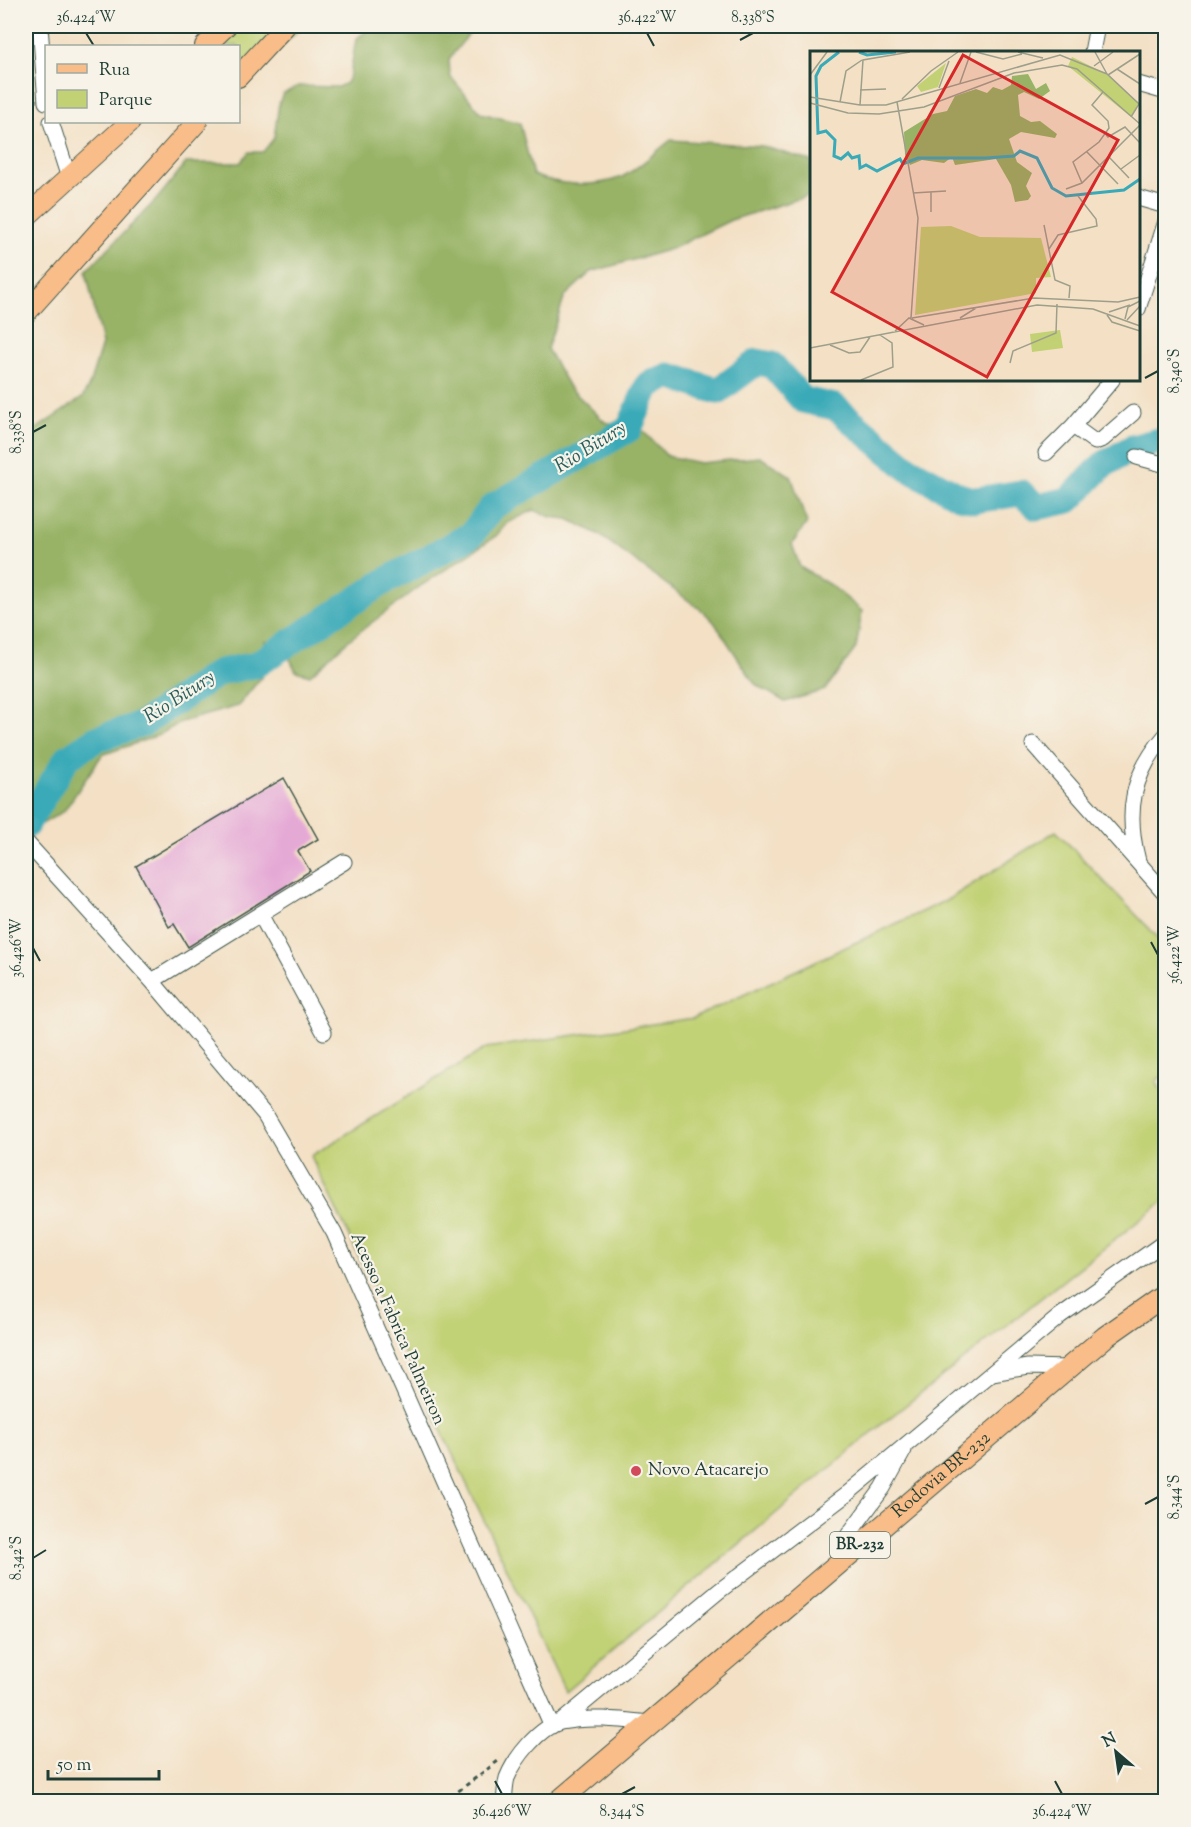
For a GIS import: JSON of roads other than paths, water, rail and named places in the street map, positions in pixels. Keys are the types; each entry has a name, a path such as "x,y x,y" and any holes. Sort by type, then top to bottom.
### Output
{"highway":[{"name":"Rodovia BR-232","path":"558,1802 1105,1337 1166,1294"}],"main road":[{"path":"206,45 226,26"},
{"path":"240,74 285,26"},
{"path":"26,218 129,123"},
{"path":"26,314 195,123"}],"street":[{"path":"40,26 45,89"},
{"path":"1092,51 1097,26"},
{"path":"1140,85 1166,92"},
{"path":"51,123 69,178"},
{"path":"1140,199 1166,206"},
{"path":"1140,303 1166,221"},
{"path":"1046,453 1073,426 1111,381"},
{"path":"1073,426 1095,442 1133,413"},
{"path":"1137,457 1166,465"},
{"path":"1140,867 1131,833 1135,788 1146,758 1166,735"},
{"path":"1033,744 1166,894"},
{"name":"Acesso a Fabrica Palmeiron","path":"27,844 152,981 265,1115 334,1233 557,1724"},
{"path":"152,981 344,862"},
{"path":"260,914 324,1032"},
{"path":"504,1802 506,1780 514,1765 534,1741 718,1591 847,1494 1060,1316 1166,1241"},
{"path":"992,1372 1028,1367 1068,1368"},
{"path":"841,1561 849,1534 883,1488 906,1444"},
{"path":"557,1724 616,1719 650,1723"}],"waterway":[{"name":"Rio Bitury","path":"26,825 67,758 96,739 142,724 220,672 255,665 387,580 471,535 492,507 629,429 648,385 669,376 718,391 757,362 772,365 803,400 835,407 909,469 959,496 975,500 1021,493 1037,507 1069,500 1103,465 1132,448 1166,439"}],"place":[{"name":"Novo Atacarejo","path":"636,1471"}]}
